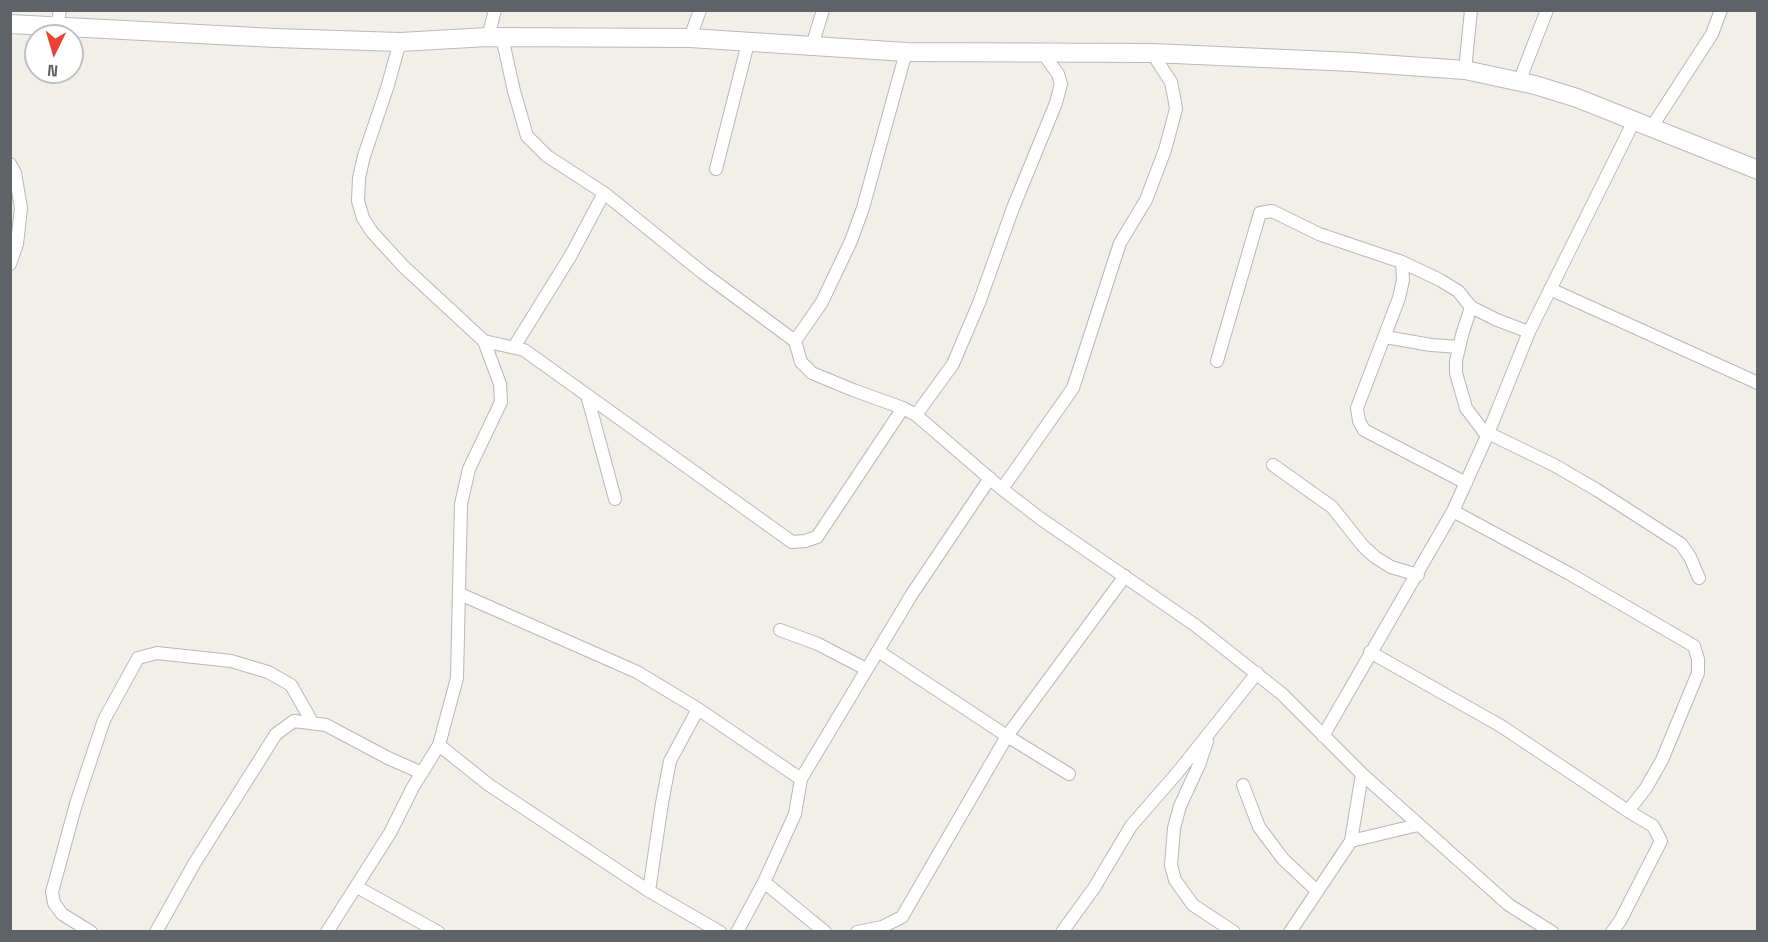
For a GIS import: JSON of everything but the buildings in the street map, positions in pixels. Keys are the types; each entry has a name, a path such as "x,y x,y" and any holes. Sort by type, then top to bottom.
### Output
{"street":[{"path":"495,10 495,37 527,135 547,156 604,193 703,273 795,341 801,362 812,373 916,415 1002,489 1061,533 1195,625 1282,694 1362,774 1509,905 1552,932"},
{"path":"690,38 700,10"},
{"path":"812,46 823,10"},
{"path":"1465,70 1471,10"},
{"path":"1519,82 1546,10"},
{"path":"1323,736 1453,511 1488,434 1529,332 1550,289 1643,124 1712,34 1721,10"},
{"path":"10,24 58,18 275,38 400,42 495,37 690,38 906,52 1152,53 1352,62 1465,70 1577,98 1758,170"},
{"path":"327,932 390,833 413,787 439,745 457,678 461,504 469,469 501,402 500,384 484,341 403,266 372,232 363,218 358,201 359,178 364,156 382,106 400,42"},
{"path":"716,169 748,43"},
{"path":"795,341 822,302 859,219 906,52"},
{"path":"916,415 953,364 1056,103 1061,84 1058,74 1042,52"},
{"path":"1002,489 1072,388 1120,243 1146,200 1165,150 1176,109 1171,82 1152,53"},
{"path":"10,164 15,173 21,208 17,244 10,264"},
{"path":"514,347 571,255 604,193"},
{"path":"1217,361 1260,213 1272,211 1319,234 1402,262 1458,291 1471,307 1529,332"},
{"path":"1402,262 1403,280 1385,337 1357,408 1359,421 1364,430 1466,483"},
{"path":"1550,289 1758,384"},
{"path":"1471,307 1459,347 1456,373 1466,408 1488,434 1554,465 1681,544 1699,578"},
{"path":"1385,337 1459,347"},
{"path":"484,341 524,350 792,542 805,542 817,537 903,408"},
{"path":"587,395 615,499"},
{"path":"1273,465 1332,507 1363,546 1375,557 1391,567 1418,575"},
{"path":"737,932 764,882 795,814 801,779 912,594 990,478"},
{"path":"1453,511 1570,573 1694,646 1698,659 1698,673 1662,760 1646,788 1628,812"},
{"path":"857,932 882,927 902,917 1007,736 1125,576"},
{"path":"460,594 637,672 801,779"},
{"path":"780,630 818,644 866,669"},
{"path":"878,651 1069,774"},
{"path":"1370,652 1501,726 1628,812 1653,826 1661,841 1620,921 1612,932"},
{"path":"91,932 62,914 54,903 52,892 76,804 104,720 138,658 157,653 231,661 268,672 291,685 312,722"},
{"path":"1062,932 1094,888 1131,826 1257,673"},
{"path":"650,891 670,761 698,710"},
{"path":"156,932 194,864 276,734 294,721 326,725 422,773"},
{"path":"1211,731 1199,765 1180,806 1174,828 1171,865 1175,880 1193,905 1234,932"},
{"path":"439,745 489,785 650,891 720,932"},
{"path":"1290,932 1351,841 1362,774"},
{"path":"1242,785 1259,827 1283,859 1317,891"},
{"path":"1351,841 1418,825"},
{"path":"764,882 825,932"},
{"path":"357,887 438,932"}]}
